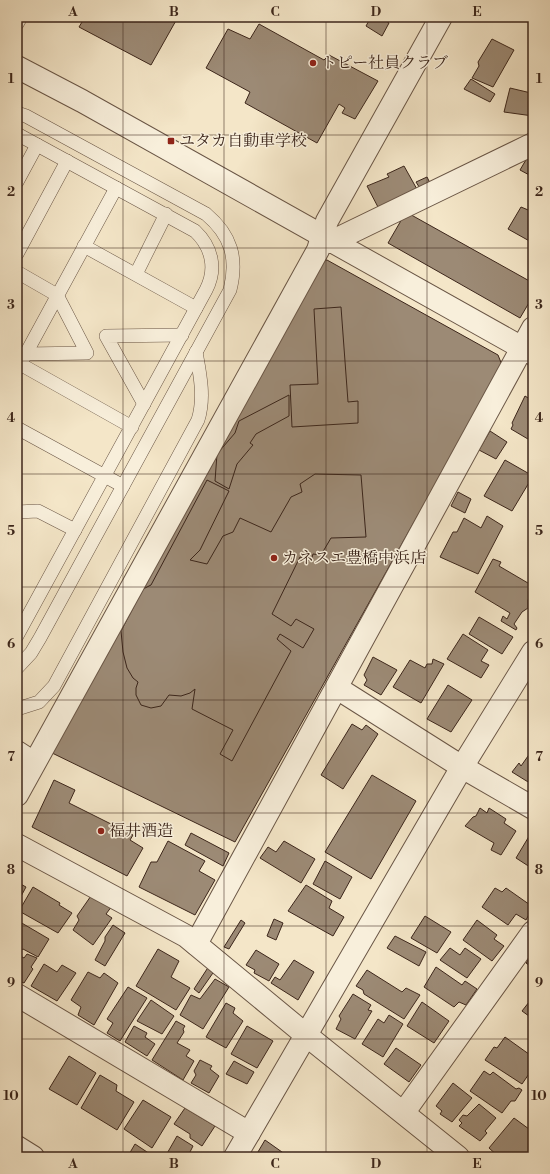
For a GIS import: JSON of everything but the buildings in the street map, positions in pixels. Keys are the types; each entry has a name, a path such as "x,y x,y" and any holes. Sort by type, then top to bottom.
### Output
{"street":[{"path":"327,240 327,221 441,17"},
{"path":"17,67 82,101 327,240 528,351"},
{"path":"17,795 26,758 310,264 327,240 533,144"},
{"path":"196,944 337,688 528,351 533,328"},
{"path":"235,1157 462,767 533,652"},
{"path":"337,688 462,767 533,808"},
{"path":"17,845 186,936 458,1157"},
{"path":"404,1112 533,932"},
{"path":"17,994 249,1133"},
{"path":"17,1147 33,1157"}],"lane":[{"path":"17,24 21,17"},
{"path":"17,113 26,116 206,214 226,235 232,254 234,269 230,290 40,638 31,653 17,668"},
{"path":"17,134 195,231 204,239 208,248 213,274 182,335 17,636"},
{"path":"17,182 37,145"},
{"path":"17,254 67,161"},
{"path":"21,363 116,188"},
{"path":"136,274 166,214"},
{"path":"84,246 196,308"},
{"path":"17,272 57,295 88,353 21,363"},
{"path":"144,404 106,336 182,335"},
{"path":"17,709 39,702 54,686 198,420 202,410 202,400 200,370 196,352"},
{"path":"21,363 132,426"},
{"path":"17,428 122,486"},
{"path":"17,512 38,511 75,530"}],"place":[{"name":"トピー社員クラブ","path":"313,63"},
{"name":"ユタカ自動車学校","path":"171,141"},
{"name":"カネスエ豊橋中浜店","path":"274,558"},
{"name":"福井酒造","path":"101,831"}]}
